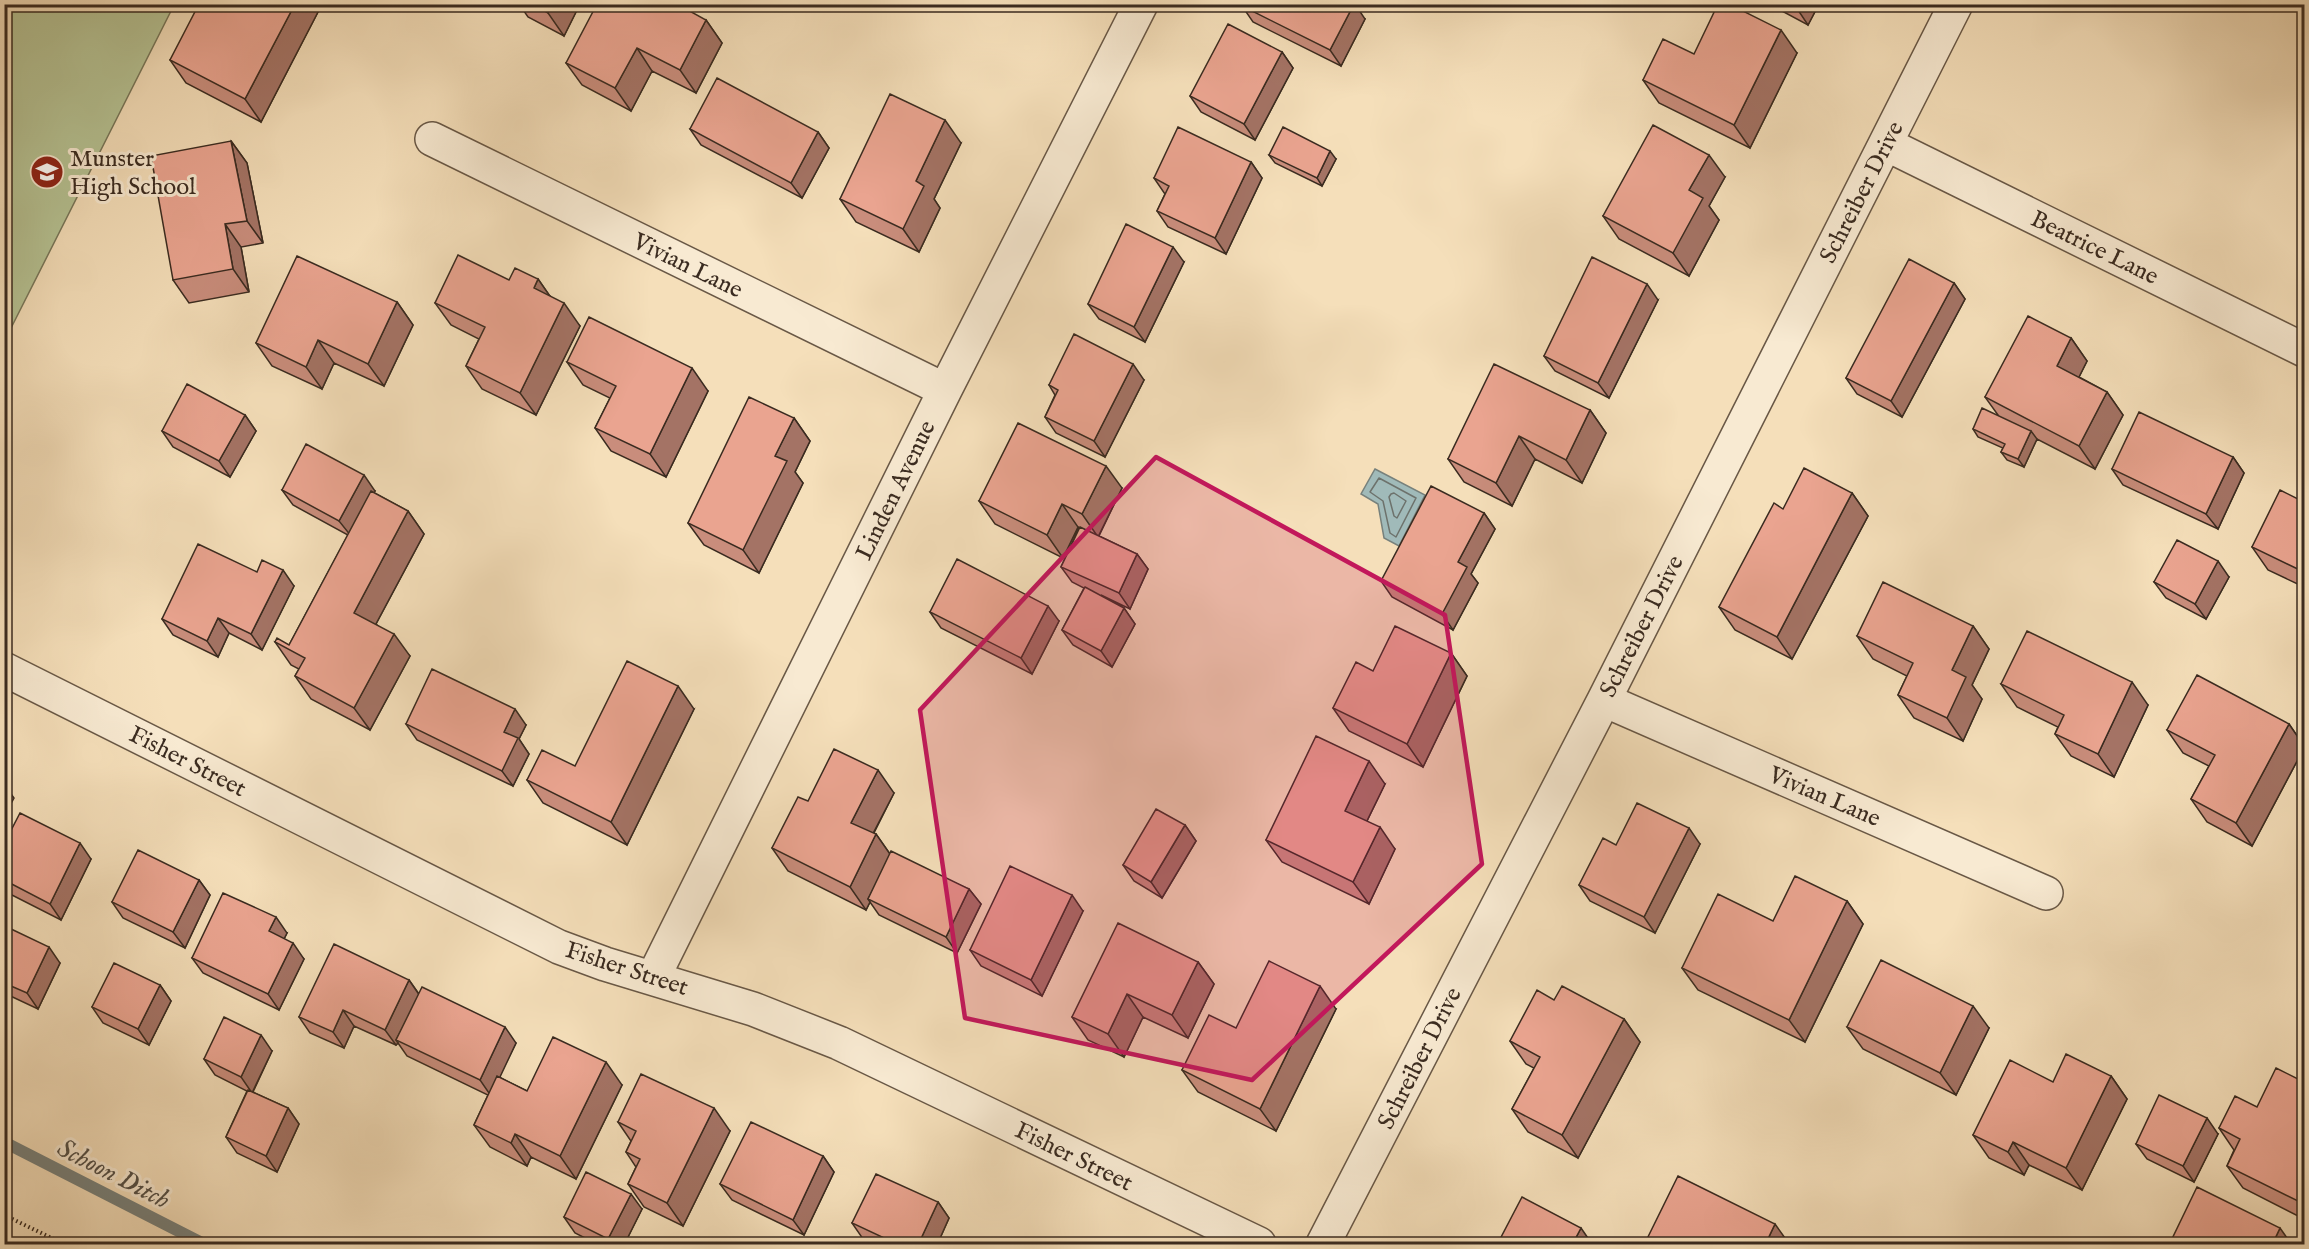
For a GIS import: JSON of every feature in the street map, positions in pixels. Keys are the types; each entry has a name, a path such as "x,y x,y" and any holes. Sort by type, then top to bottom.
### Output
{"street":[{"name":"Linden Avenue","path":"653,978 945,390 1141,4"},
{"name":"Schreiber Drive","path":"1323,1245 1604,700 1956,4"},
{"name":"Vivian Lane","path":"432,139 945,390"},
{"name":"Beatrice Lane","path":"1886,144 2304,350"},
{"name":"Fisher Street","path":"4,669 559,947 605,964 753,1009 839,1043 1259,1245"},
{"name":"Vivian Lane","path":"1604,700 2046,893"}],"path":[{"path":"4,1215 64,1245"}],"highlighted area":[{"path":"1156,457 1445,615 1482,864 1252,1080 965,1018 920,710"}],"green space":[{"name":"Munster High School","path":"4,5 174,5 5,340"}],"water":[{"path":"1375,469 1425,495 1399,546 1384,538 1378,504 1361,494"}],"building":[{"path":"199,4 295,4 245,99 170,60"},
{"path":"532,4 552,4 548,13"},
{"path":"597,4 677,4 706,20 680,70 637,48 615,88 566,63"},
{"path":"1243,4 1354,4 1330,50 1242,6"},
{"path":"1718,4 1729,4 1781,30 1734,125 1643,80 1663,39 1694,54"},
{"path":"1228,24 1282,52 1244,124 1190,96"},
{"path":"717,78 818,132 791,183 690,129"},
{"path":"890,94 945,120 916,181 924,186 903,229 840,199"},
{"path":"1653,125 1709,155 1689,190 1703,198 1673,253 1603,216"},
{"path":"1178,127 1251,162 1215,238 1157,211 1169,186 1154,178"},
{"path":"1283,127 1330,151 1317,178 1269,155"},
{"path":"231,141 247,221 225,224 233,269 173,280 151,156"},
{"path":"1126,224 1173,247 1134,327 1088,304"},
{"path":"458,255 509,280 515,268 538,279 534,288 564,303 520,393 466,366 485,327 435,303"},
{"path":"297,256 397,302 368,364 318,340 306,367 256,343"},
{"path":"1592,257 1647,284 1598,383 1544,356"},
{"path":"1909,259 1954,283 1891,401 1846,378"},
{"path":"2028,316 2071,338 2057,366 2107,392 2079,446 1985,397"},
{"path":"589,317 692,368 650,454 595,428 616,386 567,362"},
{"path":"1074,334 1133,364 1094,441 1045,417 1058,390 1049,385"},
{"path":"1494,364 1590,410 1566,460 1519,436 1496,483 1448,459"},
{"path":"187,384 245,415 219,461 162,431"},
{"path":"749,397 794,418 775,456 787,461 743,550 688,523"},
{"path":"1982,408 2031,431 2018,459 2001,452 2005,444 1973,429"},
{"path":"2139,412 2233,457 2206,514 2112,469"},
{"path":"1018,423 1106,466 1082,514 1062,504 1047,535 979,501"},
{"path":"306,444 364,475 339,521 282,490"},
{"path":"1804,468 1852,493 1777,637 1719,607 1774,503 1783,509"},
{"path":"1431,486 1484,513 1458,562 1467,567 1442,614 1381,581"},
{"path":"2280,490 2304,502 2304,572 2252,547"},
{"path":"371,491 408,511 354,613 394,634 354,708 295,676 305,658 275,642 277,638 289,645"},
{"path":"1080,527 1137,554 1119,593 1061,567"},
{"path":"2177,540 2218,561 2195,604 2154,582"},
{"path":"198,544 257,572 262,560 283,570 251,634 218,618 207,641 162,619"},
{"path":"957,559 1048,606 1021,658 930,612"},
{"path":"1883,582 1973,626 1952,670 1966,677 1947,718 1898,695 1913,663 1857,636"},
{"path":"1085,587 1124,608 1101,651 1062,630"},
{"path":"1395,626 1451,653 1407,744 1333,708 1356,662 1373,671"},
{"path":"2027,631 2132,682 2098,754 2055,734 2064,715 2001,684"},
{"path":"627,661 678,686 611,822 527,780 542,750 575,766"},
{"path":"432,669 515,709 504,732 518,738 502,771 406,724"},
{"path":"2197,675 2289,724 2236,823 2191,799 2215,755 2167,730"},
{"path":"1316,736 1369,761 1345,811 1380,827 1353,882 1266,840"},
{"path":"834,749 878,770 851,823 876,834 850,887 772,848 798,797 808,801"},
{"path":"1637,803 1689,828 1644,917 1579,885 1603,838 1616,845"},
{"path":"1156,809 1185,825 1151,882 1123,865"},
{"path":"20,813 80,843 50,904 4,880 4,844"},
{"path":"138,850 199,880 173,932 112,902"},
{"path":"891,851 969,889 946,937 868,899"},
{"path":"1010,866 1072,895 1031,980 970,950"},
{"path":"1795,876 1847,901 1789,1020 1682,968 1718,894 1773,921"},
{"path":"223,893 276,917 269,931 293,943 268,994 192,958"},
{"path":"1118,923 1198,962 1172,1015 1127,994 1108,1034 1072,1017"},
{"path":"9,928 49,947 27,993 4,983 4,938"},
{"path":"334,944 409,980 385,1030 343,1010 333,1032 299,1017"},
{"path":"1881,960 1973,1006 1940,1073 1847,1027"},
{"path":"1269,961 1320,986 1260,1109 1182,1070 1209,1015 1236,1028"},
{"path":"114,963 160,985 138,1029 92,1007"},
{"path":"1562,986 1624,1019 1562,1135 1512,1109 1540,1057 1510,1041 1537,990 1554,1000"},
{"path":"422,987 505,1027 480,1080 396,1040"},
{"path":"224,1017 261,1035 241,1077 204,1059"},
{"path":"553,1037 606,1062 560,1156 515,1134 511,1143 474,1125 497,1076 527,1091"},
{"path":"2066,1054 2111,1076 2066,1168 2013,1142 2008,1152 1973,1135 2010,1060 2053,1082"},
{"path":"2276,1068 2304,1082 2304,1187 2298,1201 2227,1166 2240,1139 2219,1128 2235,1096 2257,1107"},
{"path":"641,1074 714,1108 667,1203 628,1184 640,1159 626,1152 636,1131 618,1122"},
{"path":"248,1090 288,1108 266,1156 226,1137"},
{"path":"2159,1095 2207,1118 2183,1166 2136,1144"},
{"path":"751,1122 823,1156 793,1220 720,1184"},
{"path":"586,1172 631,1194 608,1239 564,1217"},
{"path":"876,1174 938,1202 918,1245 899,1245 852,1223"},
{"path":"1678,1176 1775,1224 1765,1245 1644,1245"},
{"path":"2197,1187 2280,1228 2272,1245 2174,1245 2170,1243"},
{"path":"1522,1197 1581,1228 1572,1245 1502,1245 1498,1243"},
{"path":"996,1239 1007,1245 994,1245"}],"waterway":[{"name":"Schoon Ditch","path":"4,1142 204,1244"}],"place":[{"name":"Munster High School","path":"47,172"}]}
